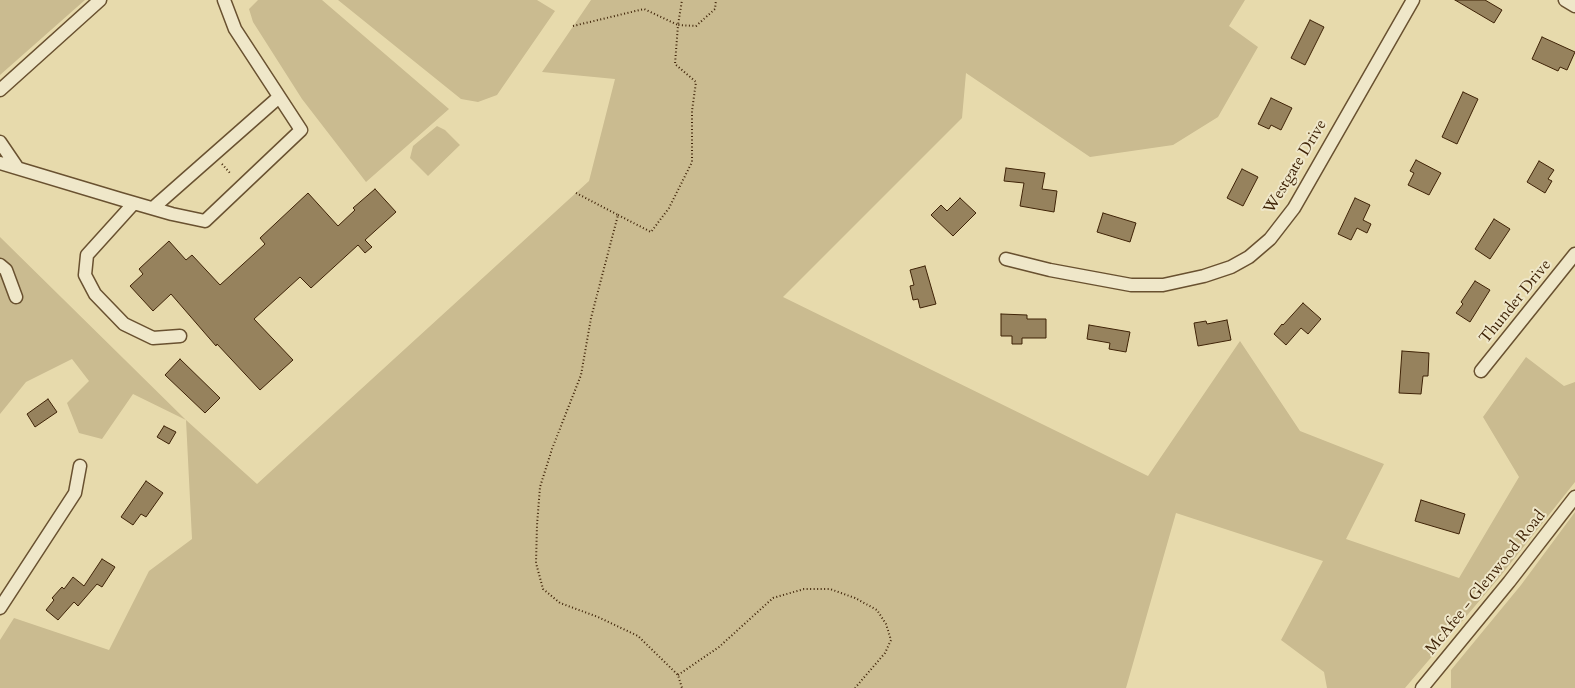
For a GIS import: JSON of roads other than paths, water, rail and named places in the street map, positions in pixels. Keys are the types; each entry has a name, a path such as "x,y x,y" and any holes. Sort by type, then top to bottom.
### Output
{"street":[{"path":"0,90 100,0"},
{"path":"0,163 134,203 205,221 301,130 235,28 224,0"},
{"name":"Westgate Drive","path":"1006,259 1050,270 1131,285 1163,285 1204,276 1231,267 1249,257 1270,239 1294,208 1414,0"},
{"path":"1565,0 1575,6"},
{"path":"153,208 279,97"},
{"path":"0,142 17,167"},
{"path":"134,203 87,255 85,275 95,294 124,324 153,338 180,336"},
{"name":"Thunder Drive","path":"1481,370 1575,254"},
{"path":"0,265 6,270 16,297"},
{"path":"0,608 74,493 80,466"},
{"name":"McAfee - Glenwood Road","path":"1422,688 1509,582 1575,497"}]}
